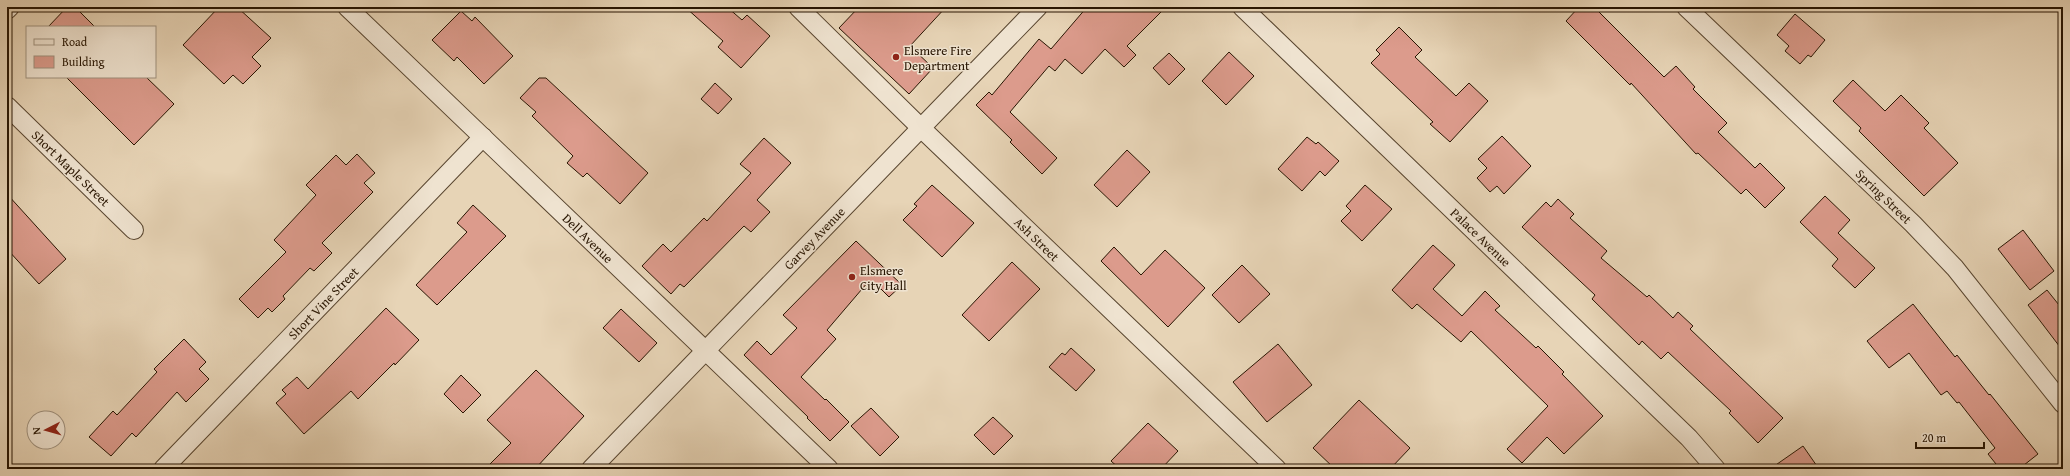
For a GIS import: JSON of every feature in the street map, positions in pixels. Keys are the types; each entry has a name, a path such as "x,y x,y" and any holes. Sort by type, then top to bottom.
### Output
{"street":[{"path":"7,10 10,7"},
{"name":"Dell Avenue","path":"347,7 829,469"},
{"name":"Ash Street","path":"798,7 921,128 1277,469"},
{"name":"Garvey Avenue","path":"591,469 1038,7"},
{"name":"Palace Avenue","path":"1242,7 1689,438 1716,469"},
{"name":"Spring Street","path":"1686,7 1913,224 1956,268 2063,404"},
{"name":"Short Maple Street","path":"7,106 134,230"},
{"name":"Short Vine Street","path":"163,469 483,137"}],"building":[{"path":"67,7 75,7 94,26 49,26"},
{"path":"219,7 237,7 271,38 252,57 261,66 243,84 233,75 224,84 183,45"},
{"path":"685,7 727,7 742,20 747,15 770,36 741,68 718,47 723,41"},
{"name":"Elsmere Fire Department","path":"859,7 946,7 910,46 933,68 909,94 839,28"},
{"path":"1087,7 1166,7 1127,46 1136,55 1124,67 1105,49 1082,74 1065,59 1055,71 1049,66 1010,112 1057,158 1042,174 1010,142 1012,140 976,105 989,92 992,95 1039,39 1051,49"},
{"path":"1579,7 1594,7 1664,77 1676,66 1695,87 1693,89 1727,123 1718,132 1755,168 1760,163 1785,188 1765,208 1746,189 1741,194 1698,153 1696,154 1631,83 1630,85 1566,21"},
{"path":"461,11 472,21 475,17 513,56 484,84 457,57 454,61 432,40"},
{"path":"1795,14 1825,40 1811,57 1808,55 1800,64 1785,51 1789,46 1777,35"},
{"path":"1399,27 1422,50 1415,57 1456,96 1469,83 1488,101 1450,142 1430,124 1433,122 1371,63 1380,54 1376,50"},
{"path":"1229,52 1254,76 1226,105 1202,81"},
{"path":"1169,53 1185,69 1169,85 1153,68"},
{"path":"67,78 147,78 174,104 134,145"},
{"path":"539,78 546,78 648,173 620,204 587,173 583,177 567,163 573,156 532,116 536,112 520,98"},
{"path":"1853,80 1885,111 1901,95 1929,123 1924,128 1958,163 1924,196 1859,131 1861,128 1833,101"},
{"path":"715,83 732,99 718,114 701,99"},
{"path":"1502,136 1531,166 1504,194 1497,186 1490,192 1477,178 1487,168 1478,159"},
{"path":"1307,137 1316,144 1318,142 1339,161 1325,176 1320,171 1302,191 1278,169"},
{"path":"764,138 791,163 757,200 770,212 751,232 744,226 684,287 680,284 671,294 642,266 663,244 671,252 704,218 707,221 751,173 740,164"},
{"path":"1127,150 1150,172 1117,207 1094,185"},
{"path":"357,154 375,173 364,183 373,192 322,243 332,253 314,271 310,268 283,296 285,299 272,312 268,308 258,318 239,299 286,252 274,240 316,195 306,185 336,155 346,165"},
{"path":"932,185 974,223 942,257 903,220 917,206 914,204"},
{"path":"1365,185 1392,209 1362,241 1341,221 1351,211 1346,206"},
{"path":"7,194 66,259 39,284 7,249"},
{"path":"1825,196 1850,220 1838,233 1875,268 1855,288 1832,266 1838,259 1800,222"},
{"path":"1558,199 1574,214 1570,218 1607,251 1601,258 1647,297 1649,295 1673,318 1678,312 1693,326 1690,329 1783,418 1758,443 1729,413 1731,411 1668,352 1661,359 1642,341 1639,345 1592,299 1595,295 1522,227 1546,202 1551,207"},
{"path":"473,205 506,236 437,305 416,285 467,232 457,223"},
{"path":"2023,230 2054,271 2030,290 1998,249"},
{"path":"856,241 902,285 889,297 881,289 878,292 868,282 827,330 836,339 801,377 849,422 830,441 807,418 808,417 744,355 757,341 771,355 797,328 783,315"},
{"path":"1433,245 1455,265 1433,289 1462,316 1485,291 1500,306 1495,310 1536,348 1538,346 1564,372 1562,374 1603,416 1564,454 1547,437 1522,463 1507,449 1548,406 1471,331 1461,342 1417,304 1412,309 1392,290"},
{"path":"1114,247 1141,275 1165,250 1205,288 1168,327 1101,261"},
{"path":"1012,262 1040,289 989,341 962,315"},
{"path":"1242,265 1270,294 1239,323 1212,295"},
{"path":"2047,290 2063,310 2063,351 2028,305"},
{"path":"1913,304 1955,357 1957,355 2038,454 2019,469 2000,469 1988,454 1995,448 1959,402 1957,403 1947,391 1941,395 1909,353 1889,368 1867,341"},
{"path":"386,308 419,340 395,365 394,363 358,399 351,391 304,434 276,403 286,394 282,390 297,377 308,389"},
{"path":"621,309 657,343 639,362 603,328"},
{"path":"184,339 206,362 199,369 209,379 186,402 177,392 136,437 132,433 111,456 89,437 113,411 117,415 157,372 154,369"},
{"path":"1278,344 1312,385 1267,422 1233,382"},
{"path":"1071,348 1095,370 1076,391 1049,367 1062,353 1065,355"},
{"path":"536,370 584,416 535,469 485,469 511,443 487,420"},
{"path":"461,375 481,395 463,413 444,394"},
{"path":"1359,400 1410,448 1390,469 1335,469 1313,448"},
{"path":"871,408 899,437 880,456 851,426"},
{"path":"993,417 1013,436 994,455 974,435"},
{"path":"1148,423 1178,451 1161,469 1120,469 1111,461"},
{"path":"1803,446 1819,469 1770,469"}],"place":[{"name":"Elsmere Fire Department","path":"896,57"},
{"name":"Elsmere City Hall","path":"852,277"}]}
